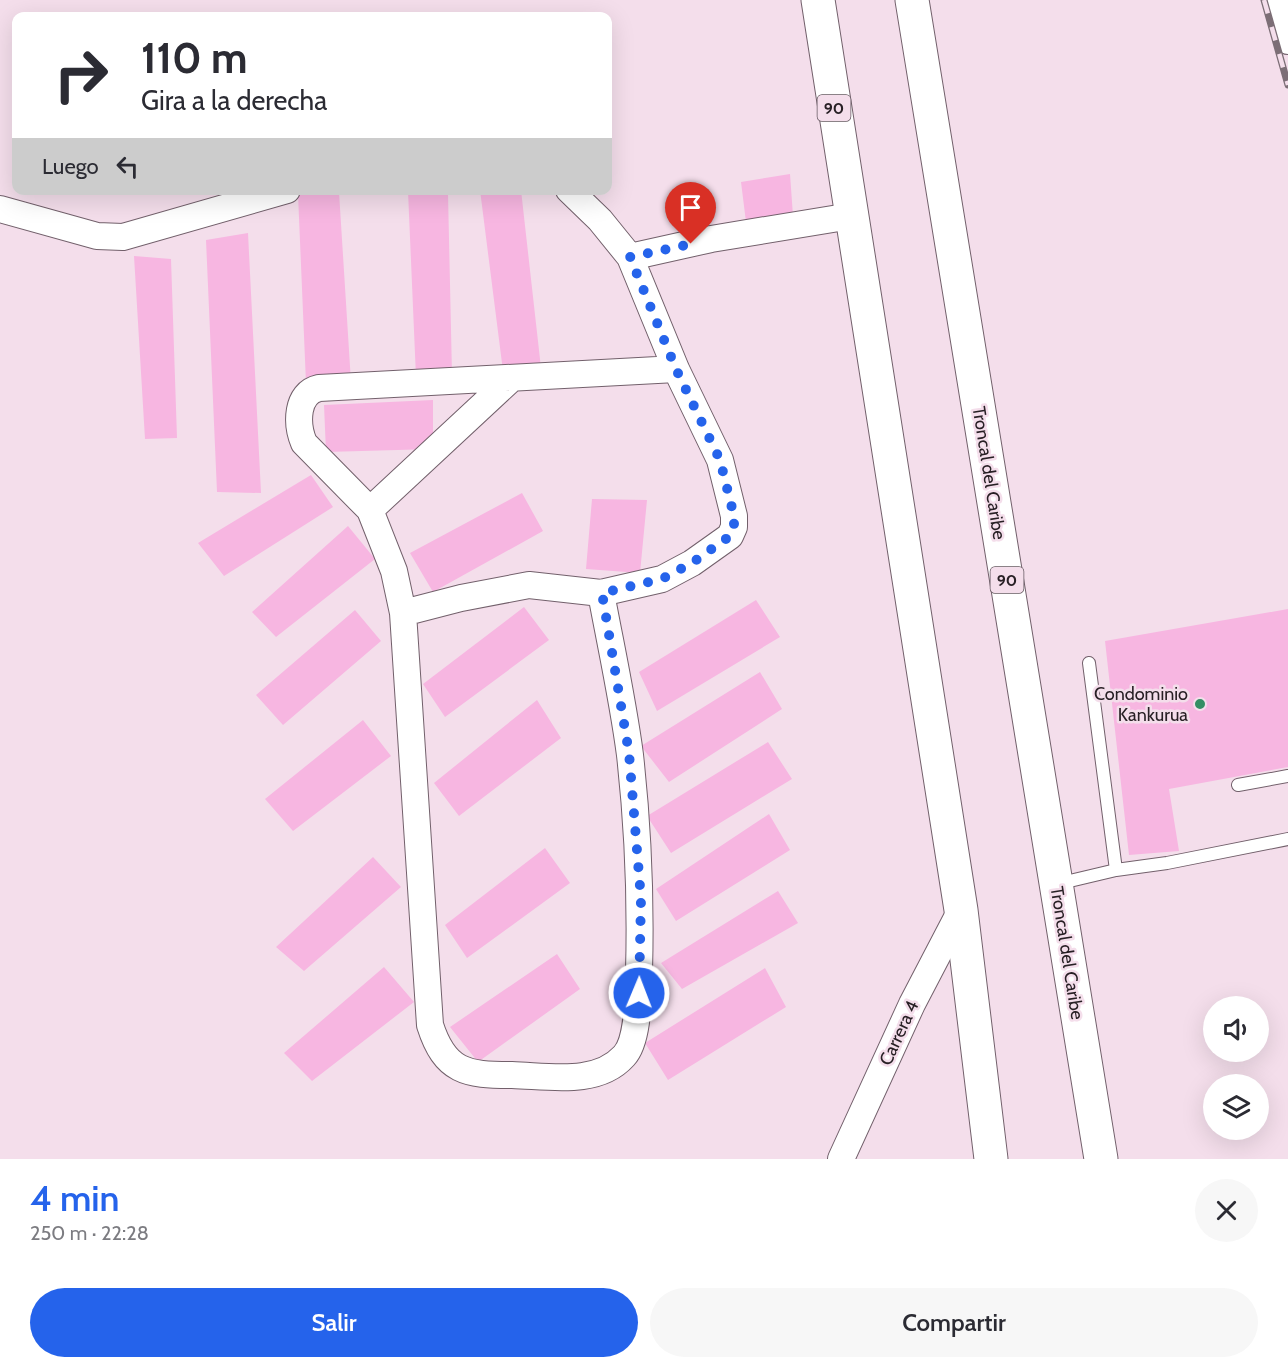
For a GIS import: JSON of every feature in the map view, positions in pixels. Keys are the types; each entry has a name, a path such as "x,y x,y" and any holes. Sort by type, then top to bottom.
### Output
{"highway":[{"name":"90","path":"818,0 961,910 991,1159"},
{"name":"Troncal del Caribe","path":"912,0 1101,1159"}],"street":[{"path":"1277,0 1288,41"},
{"path":"0,209 97,236 117,238 269,195"},
{"path":"404,613 461,598 529,585 602,593 662,579 692,563 730,536 734,527 734,516 720,460 676,369 630,257 600,220 574,195"},
{"path":"630,257 711,239 851,216"},
{"path":"602,593 629,753 641,899 638,1016 626,1054 609,1069 591,1076 479,1075 459,1069 446,1060 435,1042 430,1025 404,613 394,571 369,510 304,443 299,432 303,396 310,390 676,369"},
{"path":"369,510 512,378"},
{"name":"Carrera 4","path":"841,1159 912,1004 961,910"}],"lane":[{"path":"1089,663 1116,870"},
{"path":"1238,785 1288,776"},
{"path":"1056,884 1116,870 1167,863 1288,839"}],"building":[{"path":"790,174 793,216 746,222 741,182"},
{"path":"298,195 339,195 351,382 306,383"},
{"path":"408,195 448,195 452,374 416,377"},
{"path":"481,195 522,195 541,368 503,371"},
{"path":"248,233 261,493 217,492 206,240"},
{"path":"134,256 171,259 177,438 145,439"},
{"path":"433,400 433,449 326,452 324,405"},
{"path":"311,475 333,507 224,576 198,543"},
{"path":"522,493 543,531 433,592 410,553"},
{"path":"592,499 647,500 640,573 586,569"},
{"path":"348,526 375,559 276,637 252,612"},
{"path":"756,600 780,637 657,711 639,672"},
{"path":"524,607 549,640 445,717 423,684"},
{"name":"Condominio Kankurua","path":"1288,609 1288,767 1169,789 1179,851 1129,855 1105,641"},
{"path":"355,610 381,641 283,725 256,695"},
{"path":"760,672 782,709 669,782 641,746"},
{"path":"537,700 561,738 459,816 434,783"},
{"path":"363,720 391,756 293,831 265,799"},
{"path":"768,742 792,779 671,853 647,816"},
{"path":"769,814 790,850 676,921 656,889"},
{"path":"545,848 570,883 467,958 445,925"},
{"path":"373,857 401,887 304,971 276,947"},
{"path":"778,891 798,923 682,989 661,963"},
{"path":"557,954 580,989 478,1062 450,1027"},
{"path":"384,967 414,1002 312,1081 284,1053"},
{"path":"765,968 786,1007 668,1080 645,1043"}],"railway":[{"path":"1264,0 1288,85"}],"place":[{"name":"Condominio Kankurua","path":"1200,704"}],"route":[{"path":"639,993 641,899 629,753 602,593 662,579 692,563 730,536 734,527 734,516 720,460 676,369 630,257 691,244"}]}
